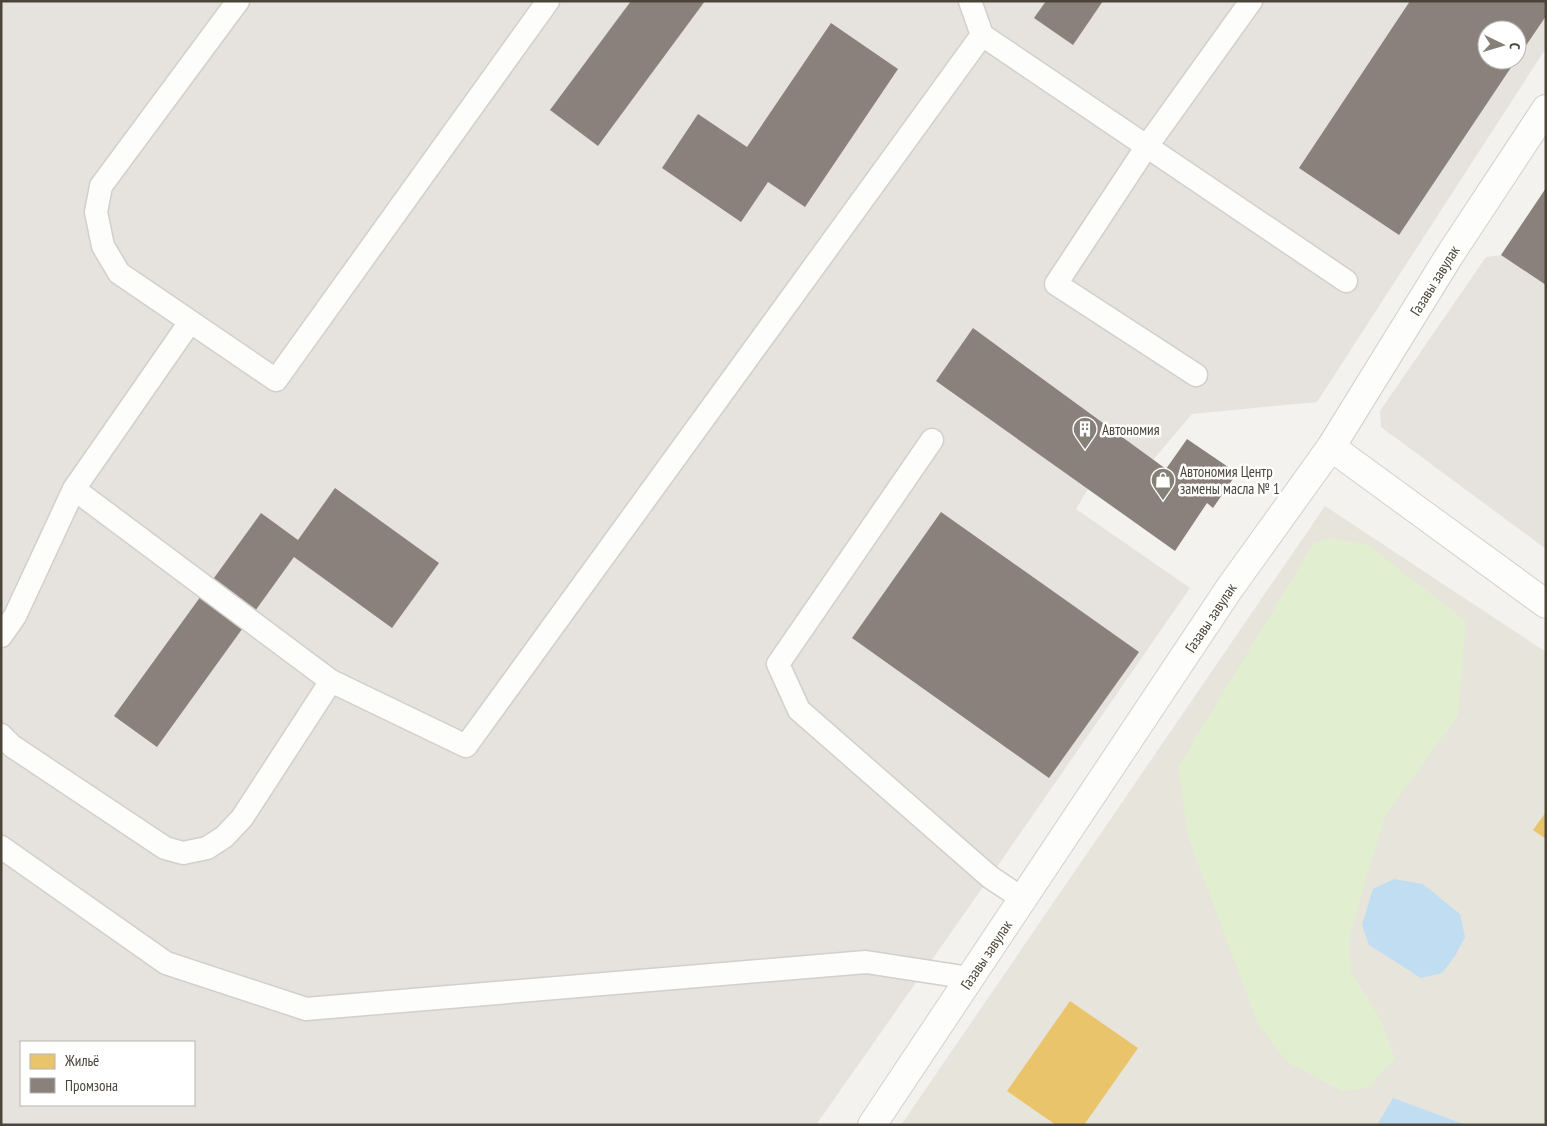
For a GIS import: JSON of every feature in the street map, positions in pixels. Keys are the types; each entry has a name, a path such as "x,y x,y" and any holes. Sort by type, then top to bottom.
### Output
{"street":[{"name":"Газавы завулак","path":"872,1125 1229,589 1331,448 1451,253 1546,109"},
{"path":"1331,448 1546,604"}],"lane":[{"path":"238,1 101,186 96,212 102,246 119,273 276,380 548,1"},
{"path":"970,1 982,35 1346,282"},
{"path":"1196,375 1056,284 1147,146 1251,1"},
{"path":"74,489 331,680 466,746 982,35"},
{"path":"1,636 15,616 74,489 190,322"},
{"path":"932,440 778,664 799,710 990,877 1023,899"},
{"path":"1,735 12,746 165,848 183,853 207,848 224,837 242,818 331,680"},
{"path":"1,847 166,963 306,1009 866,962 970,978"}],"shaded area":[{"path":"1,1 1546,1 1546,48 1317,402 1192,414 1153,460 1088,489 1076,509 1190,588 816,1125 1,1125"},
{"path":"1546,188 1546,549 1381,427 1380,411 1486,257 1501,255"},
{"path":"1325,506 1546,652 1546,1125 901,1125"}],"green space":[{"path":"1333,538 1368,545 1466,621 1458,715 1385,816 1349,938 1351,972 1381,1020 1395,1059 1367,1088 1342,1091 1287,1062 1258,1024 1188,837 1178,767 1314,543"}],"water":[{"path":"1394,879 1423,884 1460,914 1465,937 1455,956 1442,973 1421,978 1369,945 1362,925 1373,889"},
{"path":"1393,1098 1466,1125 1377,1125"}],"building: Жильё":[{"path":"1546,812 1546,839 1533,830"},
{"path":"1070,1001 1138,1048 1084,1125 1056,1125 1007,1091"}],"building: Промзона":[{"path":"631,1 705,1 598,146 550,110"},
{"path":"1046,1 1103,1 1073,45 1034,18"},
{"path":"1410,1 1546,1 1546,16 1527,44 1527,20 1477,20 1477,70 1509,70 1399,235 1299,168"},
{"path":"831,23 898,69 805,207 768,182 741,222 662,168 698,114 747,147"},
{"path":"1546,188 1546,285 1501,255"},
{"name":"Автономия","path":"973,328 1166,469 1187,439 1237,473 1213,508 1207,503 1175,551 936,381"},
{"path":"335,488 439,563 392,628 294,557 157,747 114,716 261,513 298,540"},
{"path":"941,512 1139,652 1049,778 852,638"}],"place":[{"name":"Автономия","path":"1085,450"},
{"name":"Автономия Центр замены масла № 1","path":"1163,501"}]}
